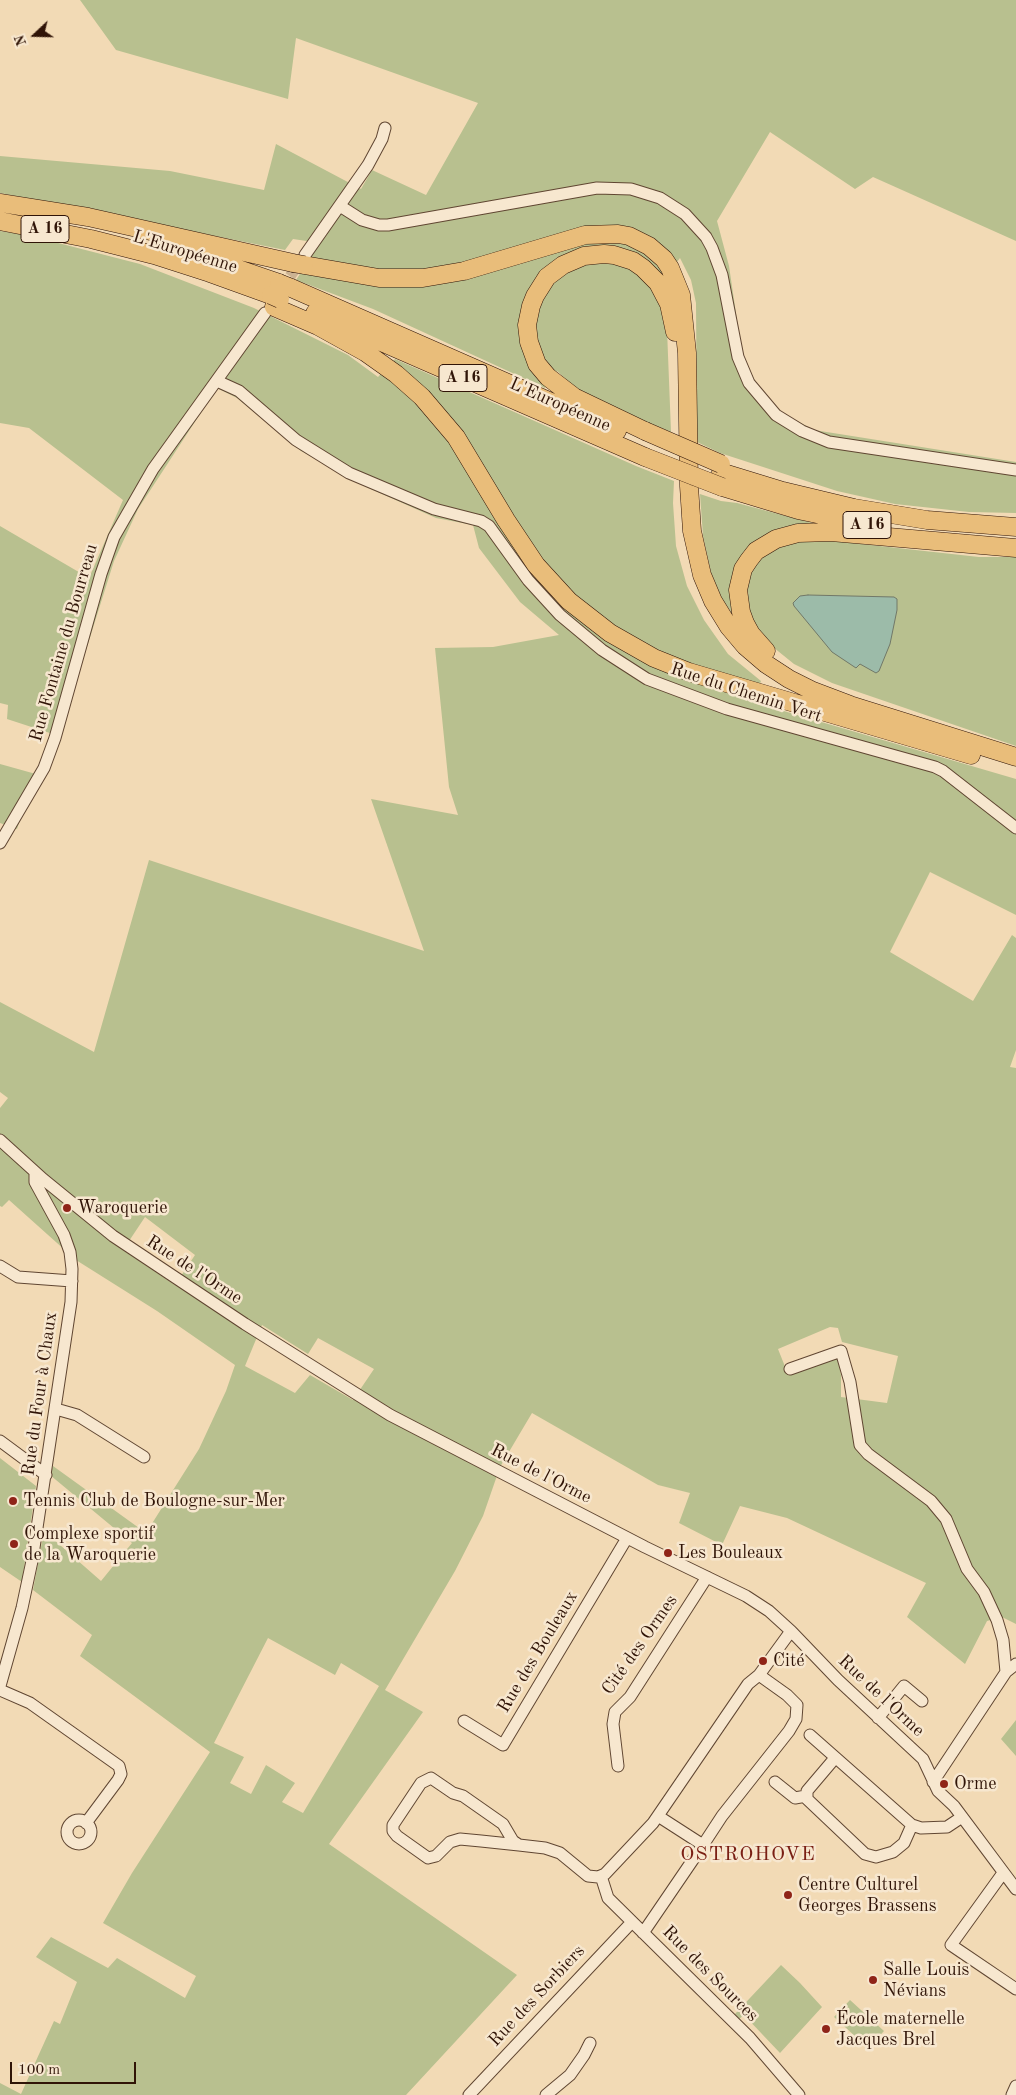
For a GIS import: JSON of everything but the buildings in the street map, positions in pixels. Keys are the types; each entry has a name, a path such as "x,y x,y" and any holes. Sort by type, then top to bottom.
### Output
{"highway":[{"path":"0,203 98,219 379,278 422,278 464,272 585,235 618,234 634,238 649,246 670,268 681,295 687,353 689,486 692,531 702,575 720,614 746,646 766,664 788,679 850,705 1016,757"},
{"name":"L'Européenne","path":"0,207 78,222 157,242 226,264 275,298"},
{"name":"L'Européenne","path":"0,221 91,239 192,267 721,474 791,508 869,526 925,534 1016,541"},
{"path":"721,474 645,444 565,391 548,377 534,357 529,342 527,325 532,301 547,277 563,264 573,259 604,254 633,261 643,268 658,283 669,304 673,315 676,342 681,493 686,552 702,598 728,641 756,668 795,692 849,714 976,756"},
{"path":"275,298 318,326 371,356 396,374 422,397 456,437 506,520 536,564 569,601 610,633 654,658 689,672 1016,768"},
{"name":"A 16","path":"721,474 784,486 881,514 951,523 1016,527"},
{"path":"947,735 831,690 788,668 772,657 751,634 741,612 738,590 744,569 756,551 766,544 776,538 798,533 831,532 1016,548"}],"street":[{"path":"301,261 375,154 385,128"},
{"path":"340,206 362,220 379,225 388,225 597,188 630,189 660,198 685,214 701,230 712,248 722,275 738,357 749,383 767,407 776,415 802,431 830,442 1016,470"},
{"name":"Rue Fontaine du Bourreau","path":"0,843 44,768 55,738 101,574 114,537 153,469 275,298"},
{"name":"Rue du Chemin Vert","path":"217,381 239,390 296,440 349,473 434,509 481,521 489,526 528,580 560,615 602,650 647,679 672,690 727,709 935,767 1016,828"},
{"name":"Rue de l'Orme","path":"0,1140 82,1212 122,1243 373,1405 415,1429 627,1538 753,1600 791,1631 838,1680 923,1759 938,1792 953,1805 1016,1889"},
{"name":"Rue du Four à Chaux","path":"0,1686 28,1584 56,1409 72,1280 69,1247 34,1180 35,1172"},
{"path":"0,1266 18,1277 72,1280"},
{"path":"790,1369 841,1351 850,1382 860,1445 868,1454 931,1501 946,1519 967,1569 984,1592 997,1620 1003,1640 1006,1672"},
{"path":"56,1409 76,1415 144,1457"},
{"path":"0,1441 46,1475"},
{"name":"Rue des Bouleaux","path":"464,1721 503,1745 627,1538"},
{"name":"Cité des Ormes","path":"618,1766 613,1720 615,1712 630,1697 706,1577"},
{"path":"519,1845 513,1841 503,1824 464,1796 453,1793 431,1778 421,1782 393,1825 394,1831 398,1836 426,1857 436,1856 448,1844 457,1839 519,1845 556,1851 588,1876 601,1876 611,1869 658,1816 748,1684 758,1675 791,1631"},
{"path":"933,1782 1006,1672 1016,1664"},
{"path":"643,1932 722,1816 794,1724 798,1710 794,1701 758,1675"},
{"path":"878,1718 904,1686 922,1701"},
{"path":"0,1690 30,1703 119,1766 121,1774 118,1780 86,1822"},
{"path":"810,1736 912,1826 920,1828 948,1827 962,1818"},
{"path":"835,1758 807,1791 806,1796 809,1802 850,1841 868,1856 883,1857 904,1843 912,1826"},
{"path":"774,1782 795,1798 806,1796"},
{"path":"658,1816 703,1844"},
{"path":"1003,1873 951,1945 1016,1989"},
{"name":"Rue des Sources","path":"601,1876 608,1898 750,2038 799,2095"},
{"name":"Rue des Sorbiers","path":"468,2095 632,1922"},
{"path":"546,2095 570,2075 584,2056 590,2042"},
{"path":"1012,2095 1016,2086"}],"green space":[{"path":"80,0 1016,0 1016,241 873,177 855,189 770,132 717,221 729,266 742,354 758,387 782,413 814,430 1016,462 1016,513 969,512 895,504 837,491 720,453 697,442 696,303 691,280 680,258 665,278 671,432 635,418 580,392 557,371 545,388 373,309 296,280 320,243 293,239 285,250 0,193 0,156 170,171 264,190 276,144 361,189 372,170 426,195 478,103 296,38 288,99 116,50"},
{"path":"0,231 31,236 140,264 254,308 348,355 378,377 395,359 674,481 673,503 676,546 687,586 704,620 728,654 761,681 753,702 1016,779 1016,915 930,872 890,952 973,1001 1012,935 1016,938 1016,1050 1010,1067 1016,1068 1016,1624 1002,1617 987,1621 965,1664 907,1617 926,1583 787,1518 740,1506 722,1545 679,1523 690,1493 658,1485 532,1413 500,1467 483,1516 455,1571 385,1690 423,1712 329,1844 517,1975 406,2095 0,2095 0,2083 21,2094 54,2021 60,2024 77,1982 36,1957 51,1937 108,1968 117,1958 185,1998 196,1976 103,1923 132,1873 210,1752 80,1656 92,1635 33,1590 44,1531 101,1581 132,1543 50,1475 53,1466 146,1533 199,1449 226,1391 235,1365 157,1311 76,1260 9,1200 2,1207 0,1206 0,1108 8,1098 0,1092 0,1002 94,1052 149,860 424,951 371,799 458,815 449,787 435,648 493,647 559,635 520,602 479,548 473,525 436,518 371,489 301,451 237,398 217,388 138,509 114,561 59,736 7,719 8,705 0,703 0,526 89,578 123,500 29,428 0,423","holes":["145,1217 195,1255 175,1285 123,1250","262,1325 308,1354 318,1338 374,1369 353,1400 310,1375 295,1393 245,1366","830,1327 838,1328 842,1342 898,1356 887,1403 841,1397 841,1375 837,1357 788,1374 778,1349","268,1638 335,1675 341,1663 379,1686 303,1813 282,1802 295,1783 266,1765 251,1794 230,1783 244,1757 214,1743"]},
{"path":"700,494 721,501 737,503 816,524 816,539 979,557 1016,557 1016,746 832,683 794,664 768,643 755,627 750,616 732,613 722,599 711,573 703,536"},
{"path":"0,764 43,776 22,814 17,829 0,823"},
{"name":"Complexe sportif de la Waroquerie","path":"0,1458 36,1486 22,1582 0,1567"},
{"path":"1016,1720 1016,1756 1001,1739"},
{"path":"781,1965 822,2007 780,2053 744,2015 739,2019 734,2015"},
{"path":"850,2000 884,2031 868,2048 834,2017"}],"shaded area":[{"path":"800,596 894,597 897,599 897,610 890,644 879,671 876,673 860,664 856,668 832,652 794,606 793,603"}],"tunnel":[{"path":"281,290 301,260"}],"place":[{"name":"Waroquerie","path":"67,1208"},
{"name":"Tennis Club de Boulogne-sur-Mer","path":"13,1501"},
{"name":"Complexe sportif de la Waroquerie","path":"14,1544"},
{"name":"Les Bouleaux","path":"668,1553"},
{"name":"Cité","path":"763,1661"},
{"name":"Orme","path":"944,1784"},
{"name":"Centre Culturel Georges Brassens","path":"788,1895"},
{"name":"Salle Louis Névians","path":"873,1980"},
{"name":"École maternelle Jacques Brel","path":"826,2029"}],"district":[{"name":"OSTROHOVE","path":"748,1855"}]}
